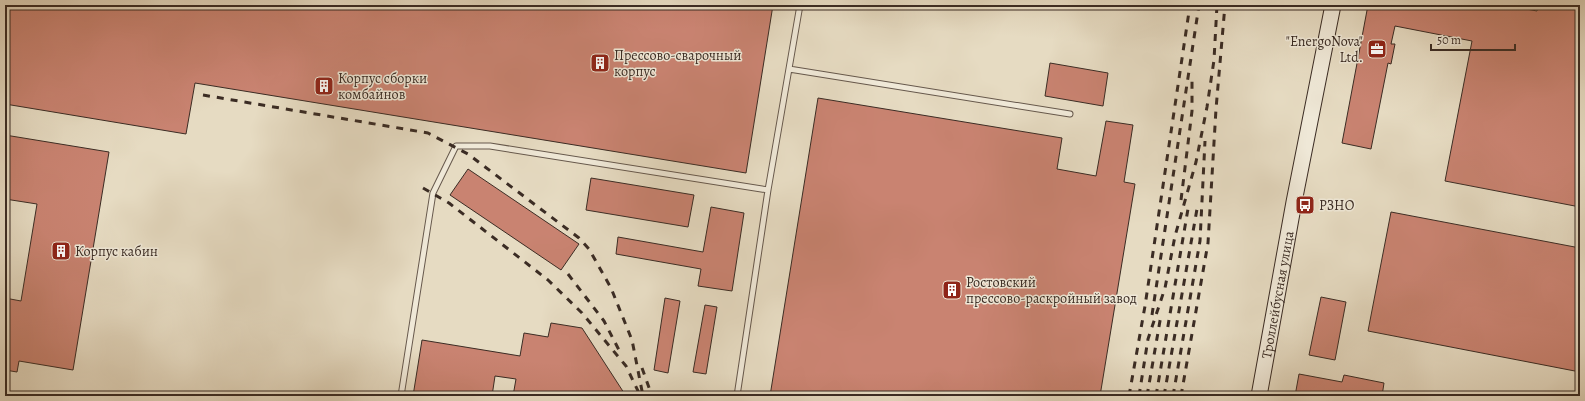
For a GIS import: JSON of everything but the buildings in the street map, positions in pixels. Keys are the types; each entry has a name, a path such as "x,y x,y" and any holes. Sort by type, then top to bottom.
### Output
{"main road":[{"name":"Троллейбусная улица","path":"1259,396 1294,202 1333,5"}],"lane":[{"path":"737,396 768,190 800,5"},
{"path":"789,69 1070,114"},
{"path":"401,396 432,193 456,146 490,146 768,190"}],"railway":[{"path":"1129,396 1145,306 1190,5"},
{"path":"1152,315 1199,5"},
{"path":"1139,396 1148,339 1165,288 1175,236 1196,162 1207,107 1214,60 1217,5"},
{"path":"1181,396 1208,243 1216,109 1225,5"},
{"path":"1181,200 1192,111 1192,78"},
{"path":"203,95 428,133 468,154 579,238 589,249 611,288 632,340 643,396"},
{"path":"1173,396 1200,241 1205,141"},
{"path":"423,188 449,203 548,280 582,313 626,366 639,393"},
{"path":"1156,396 1189,203"},
{"path":"1164,396 1197,209"},
{"path":"568,274 604,321 620,352"},
{"path":"1147,396 1161,315"},
{"path":"642,368 652,396"}],"place":[{"name":"\"EnergoNova\" Ltd.","path":"1377,49"},
{"name":"Прессово-сварочный корпус","path":"600,63"},
{"name":"Корпус сборки комбайнов","path":"324,86"},
{"name":"РЗНО","path":"1305,205"},
{"name":"Корпус кабин","path":"61,251"},
{"name":"Ростовский прессово-раскройный завод","path":"952,290"}]}
